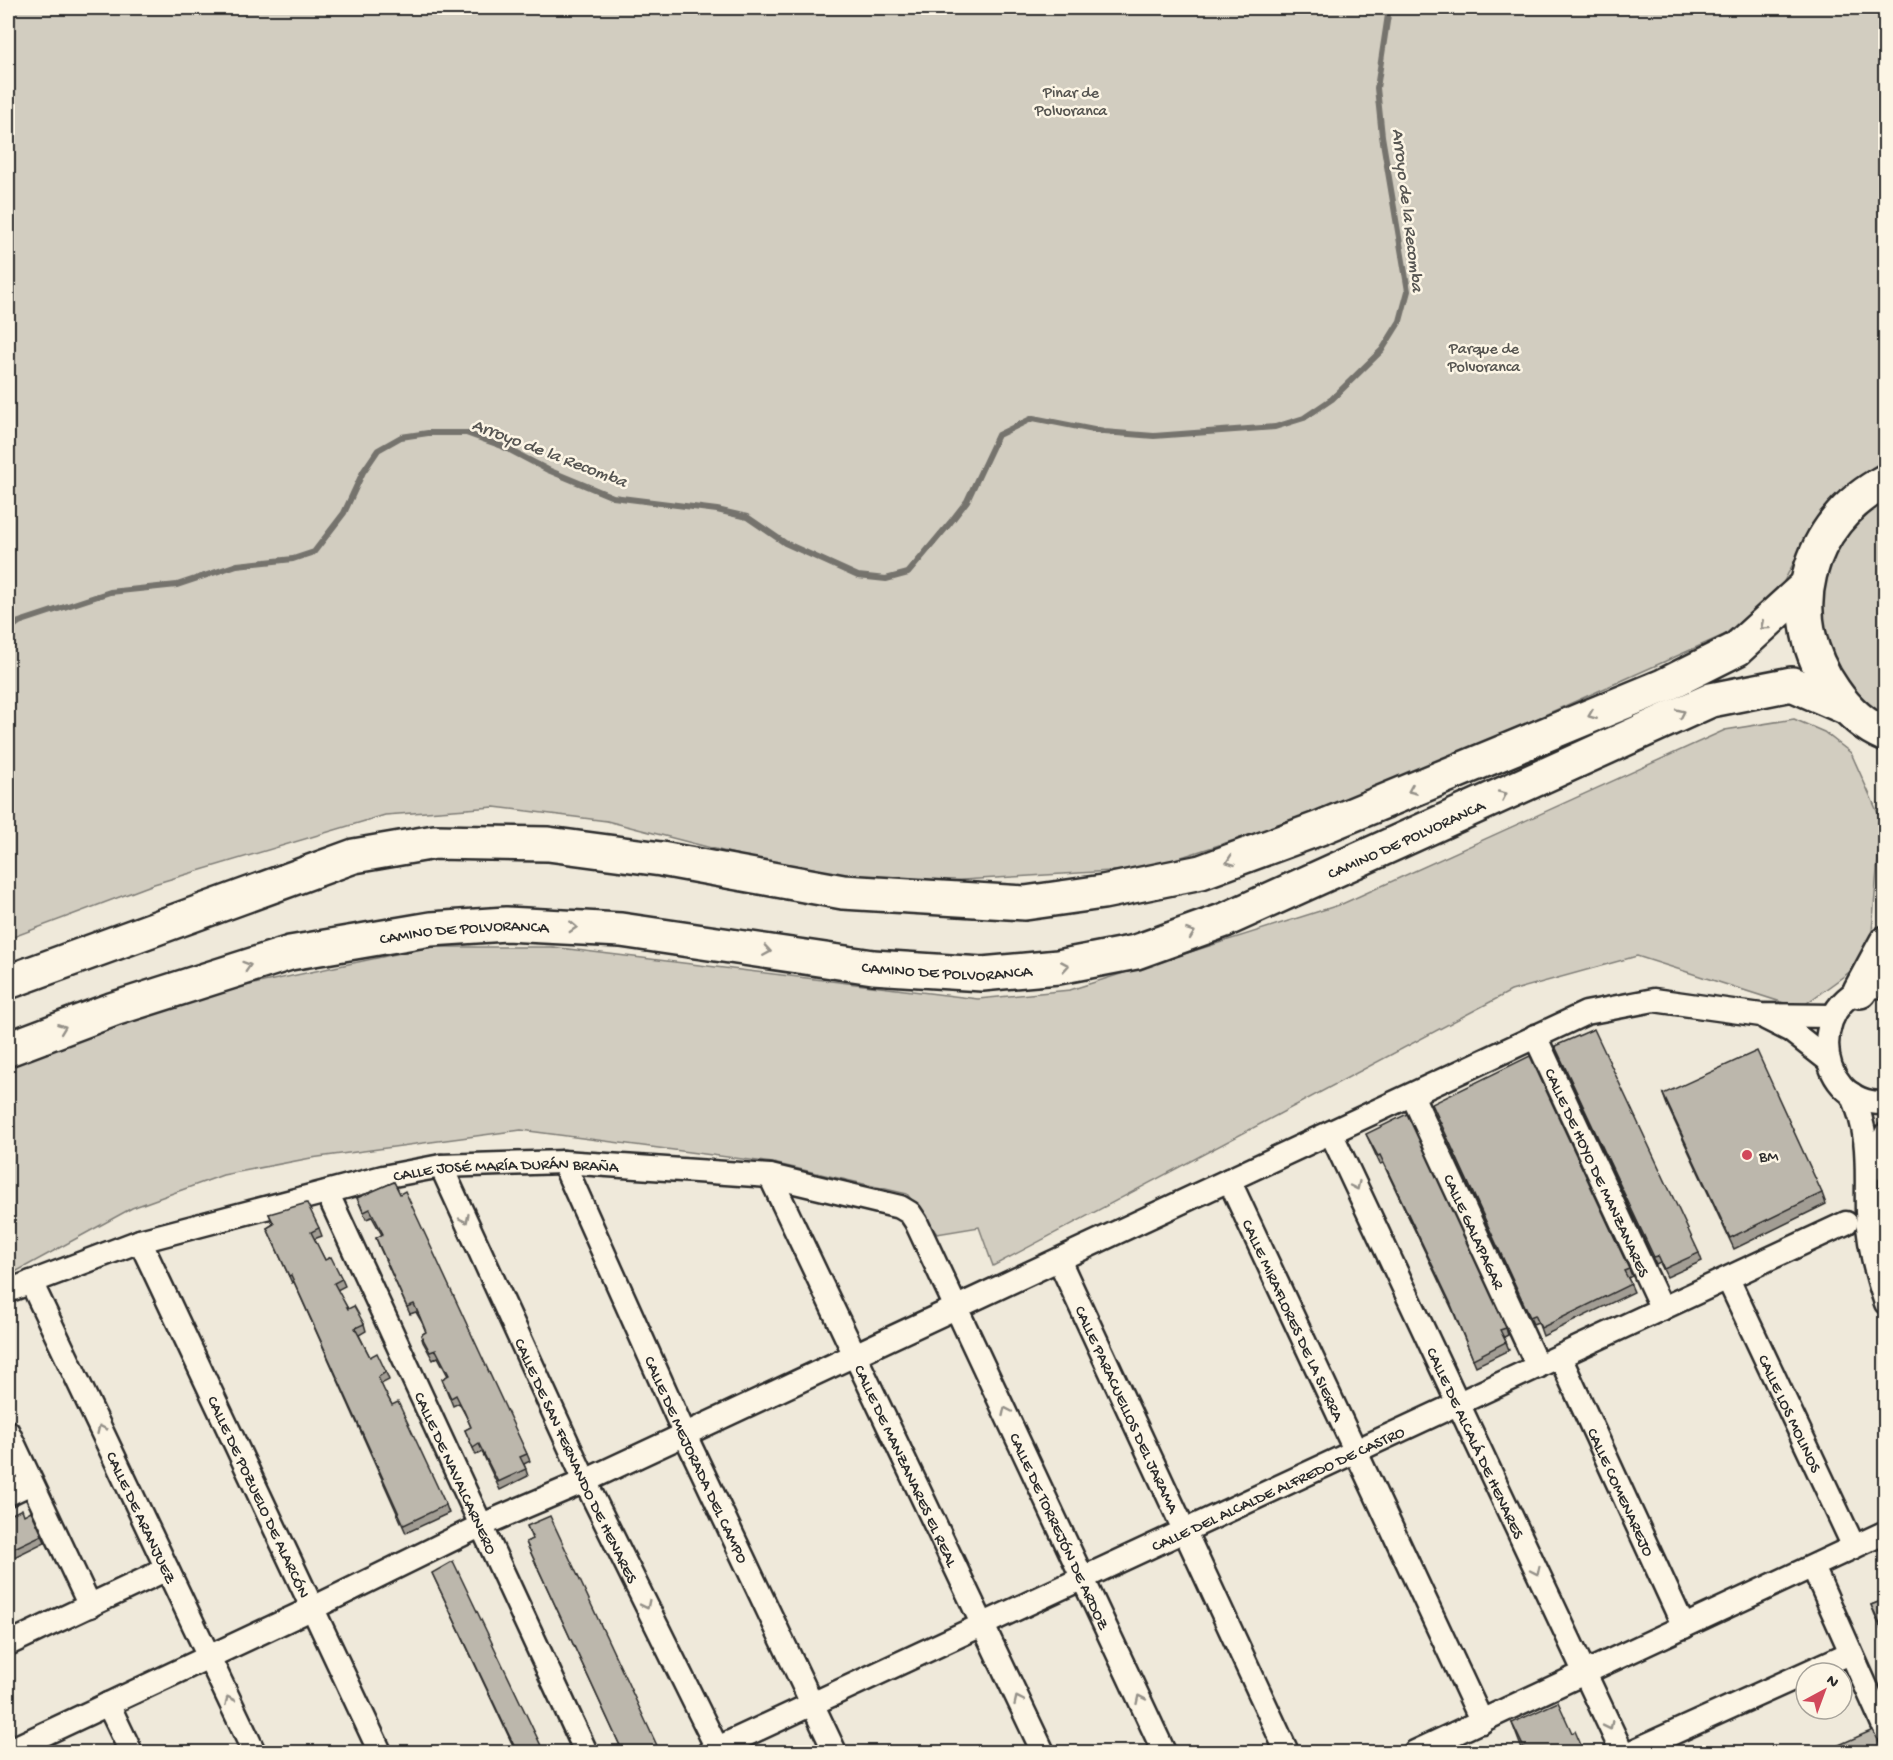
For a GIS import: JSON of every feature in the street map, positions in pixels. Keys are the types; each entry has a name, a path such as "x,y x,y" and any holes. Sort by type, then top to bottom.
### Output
{"highway":[{"path":"1882,737 1845,707 1820,671 1806,629 1806,586 1817,549 1838,517 1866,491 1886,481"},
{"path":"8,965 287,861 354,856 435,842 548,844 661,859 843,892 1025,903 1103,892 1201,872 1320,828 1663,686 1737,649 1806,586"},
{"name":"CAMINO DE POLVORANCA","path":"8,1049 114,1009 290,952 431,929 506,924 621,930 873,968 982,974 1058,967 1136,952 1225,920 1710,699 1792,684 1845,707"},
{"path":"8,982 354,856"},
{"path":"1873,989 1886,943"}],"street":[{"path":"1873,989 1844,1001 1833,1016 1827,1030 1828,1060 1837,1079 1852,1094 1864,1120 1868,1198 1877,1278 1886,1303"},
{"path":"8,1751 311,1609 482,1525 685,1435 1586,1013 1654,1000 1761,1016 1833,1016"},
{"path":"1761,1016 1791,1031 1828,1060"},
{"name":"CALLE DE HOYO DE MANZANARES","path":"1534,1036 1662,1310"},
{"path":"1852,1094 1866,1100 1886,1103"},
{"name":"CALLE GALAPAGAR","path":"1412,1095 1538,1367"},
{"name":"CALLE DE ALCALÁ DE HENARES","path":"1331,1133 1622,1752"},
{"path":"1868,1198 1874,1159 1886,1134"},
{"name":"CALLE JOSÉ MARÍA DURÁN BRAÑA","path":"8,1291 140,1241 327,1192 441,1166 563,1162 770,1176 894,1204 905,1210 916,1222 957,1307"},
{"name":"CALLE DE MEJORADA DEL CAMPO","path":"563,1162 685,1435 836,1752"},
{"name":"CALLE DE SAN FERNANDO DE HENARES","path":"441,1166 585,1481 715,1751"},
{"name":"CALLE DE MANZANARES EL REAL","path":"770,1176 1043,1752"},
{"name":"CALLE MIRAFLORES DE LA SIERRA","path":"1229,1180 1482,1722"},
{"name":"CALLE DE NAVALCARNERO","path":"327,1192 586,1752"},
{"name":"CALLE DEL ALCALDE ALFREDO DE CASTRO","path":"715,1751 1846,1223"},
{"name":"CALLE DE POZUELO DE ALARCÓN","path":"140,1241 380,1752"},
{"name":"CALLE PARACUELLOS DEL JARAMA","path":"1059,1260 1287,1752"},
{"name":"CALLE LOS MOLINOS","path":"1728,1279 1854,1547"},
{"name":"CALLE DE ARANJUEZ","path":"31,1281 254,1752"},
{"name":"CALLE DE TORREJÓN DE ARDOZ","path":"957,1307 1164,1752"},
{"name":"CALLE COMENAREJO","path":"1560,1356 1684,1627"},
{"path":"8,1432 90,1606"},
{"path":"8,1494 32,1483"},
{"path":"1415,1752 1886,1532"},
{"path":"1813,1567 1886,1731"},
{"path":"8,1644 167,1569"},
{"path":"1631,1752 1850,1653"},
{"path":"108,1704 132,1752"}],"green space":[{"name":"Parque de Polvoranca","path":"8,8 1885,8 1885,460 1873,467 1820,512 1780,589 1724,635 1509,731 1310,816 1144,869 896,884 769,863 607,821 494,807 385,815 154,884 8,939"},
{"path":"1885,499 1885,715 1862,699 1843,676 1832,654 1825,629 1822,604 1824,579 1832,555 1844,533 1862,514"},
{"path":"1794,719 1824,732 1851,753 1881,820 1870,957 1800,1008 1637,956 1511,991 993,1266 979,1227 937,1234 907,1194 773,1163 521,1130 311,1158 223,1175 132,1208 8,1276 8,1068 80,1036 245,986 429,947 552,947 978,999 1070,990 1342,904 1725,730"}],"building":[{"path":"1594,1029 1699,1253 1664,1269 1658,1256 1654,1257 1555,1046"},
{"name":"BM","path":"1757,1051 1822,1193 1730,1238 1663,1094"},
{"path":"1530,1056 1629,1269 1624,1271 1631,1284 1541,1328 1535,1315 1530,1317 1432,1104"},
{"path":"1407,1114 1506,1328 1500,1330 1506,1342 1473,1359 1450,1302 1380,1155 1378,1156 1366,1134"},
{"path":"394,1182 400,1194 405,1191 527,1454 520,1457 526,1469 498,1482 479,1444 473,1448 465,1430 471,1427 456,1395 451,1398 442,1379 449,1375 436,1350 430,1352 421,1335 426,1332 414,1304 407,1307 376,1238 383,1234 370,1209 364,1212 357,1198"},
{"path":"307,1203 319,1228 311,1232 325,1260 331,1257 342,1279 334,1283 348,1309 354,1306 364,1324 355,1328 370,1357 377,1353 386,1372 378,1377 392,1405 398,1402 446,1505 404,1525 291,1275 289,1276 267,1228 274,1224 269,1214"},
{"path":"22,1509 24,1515 31,1511 42,1535 8,1551 8,1516"},
{"path":"550,1516 660,1752 632,1752 631,1750 623,1752 526,1542 533,1539 527,1526"},
{"path":"453,1561 544,1752 517,1752 432,1573"},
{"path":"1886,1599 1886,1635 1871,1605"},
{"path":"1558,1702 1572,1733 1575,1731 1584,1752 1526,1752 1512,1723"},
{"path":"1873,1730 1884,1752 1823,1752"}],"waterway":[{"name":"Arroyo de la Recomba","path":"8,630 19,622 110,592 177,585 237,565 293,559 314,552 344,513 363,472 378,450 401,437 428,433 466,433 502,446 548,470 613,497 717,510 747,517 785,543 858,576 886,579 908,573 950,523 967,501 998,435 1033,418 1104,432 1154,436 1275,427 1304,418 1332,399 1382,350 1400,321 1408,291 1382,136 1377,88 1389,8"}],"place":[{"name":"BM","path":"1747,1155"}],"park label":[{"name":"Pinar de Polvoranca","path":"1071,100"}]}
